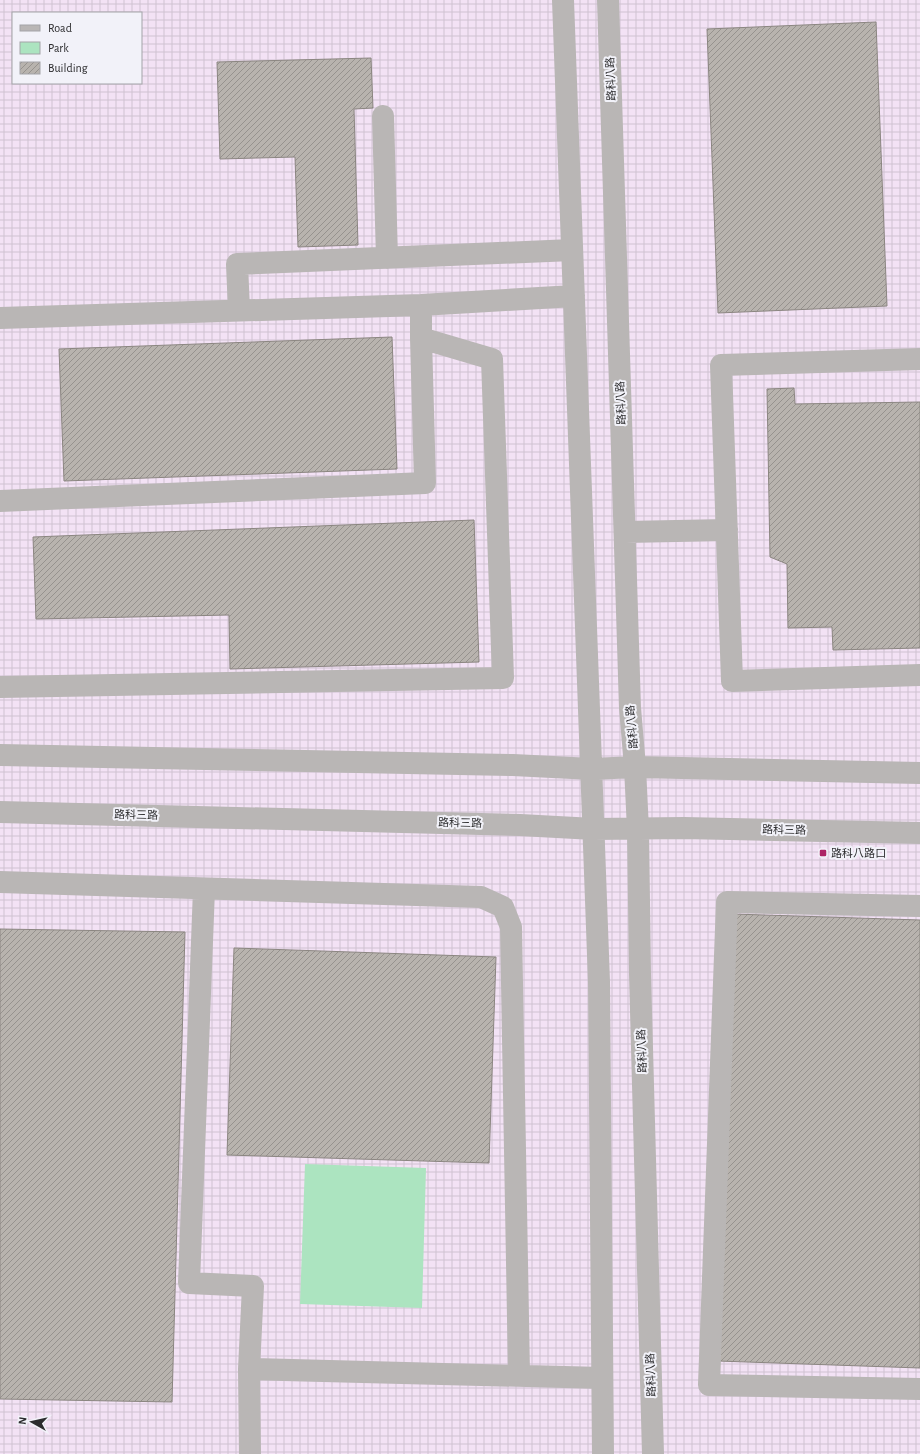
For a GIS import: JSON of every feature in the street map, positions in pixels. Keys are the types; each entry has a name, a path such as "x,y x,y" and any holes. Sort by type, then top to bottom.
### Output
{"street":[{"path":"563,0 599,982 603,1454"},
{"name":"路科八路","path":"608,0 630,708 638,830 640,974 653,1454"},
{"path":"383,116 388,258"},
{"path":"239,310 237,264 572,250"},
{"path":"0,318 421,305 574,296"},
{"path":"0,501 425,483 421,305"},
{"path":"0,687 503,678 492,359 421,338"},
{"path":"920,359 722,365 732,681 920,675"},
{"path":"625,532 727,530"},
{"path":"0,755 513,765 592,769 635,767 920,772"},
{"name":"路科三路","path":"0,812 520,825 594,829 638,830 684,828 920,833"},
{"path":"0,882 481,897 503,906 511,927 519,1374"},
{"path":"204,889 189,1283 253,1286 249,1369 250,1454"},
{"path":"920,906 727,902 709,1385 920,1389"},
{"path":"249,1369 519,1374 602,1378"}],"shaded area":[{"path":"0,0 920,0 920,1454 0,1454"}],"green space":[{"path":"305,1164 426,1168 422,1308 300,1304"}],"building":[{"path":"876,22 887,306 718,313 707,29"},
{"path":"371,58 373,108 354,109 358,245 298,247 295,157 220,159 217,62"},
{"path":"392,337 397,469 64,481 59,349"},
{"path":"794,388 795,404 920,402 920,648 833,650 832,627 788,628 787,564 770,557 767,389"},
{"path":"474,520 479,662 230,669 229,615 36,619 33,537"},
{"path":"733,914 920,920 920,1368 718,1361"},
{"path":"0,929 185,932 172,1402 0,1399"},
{"path":"234,948 496,957 489,1163 227,1155"}],"place":[{"name":"路科八路口","path":"823,853"}]}
